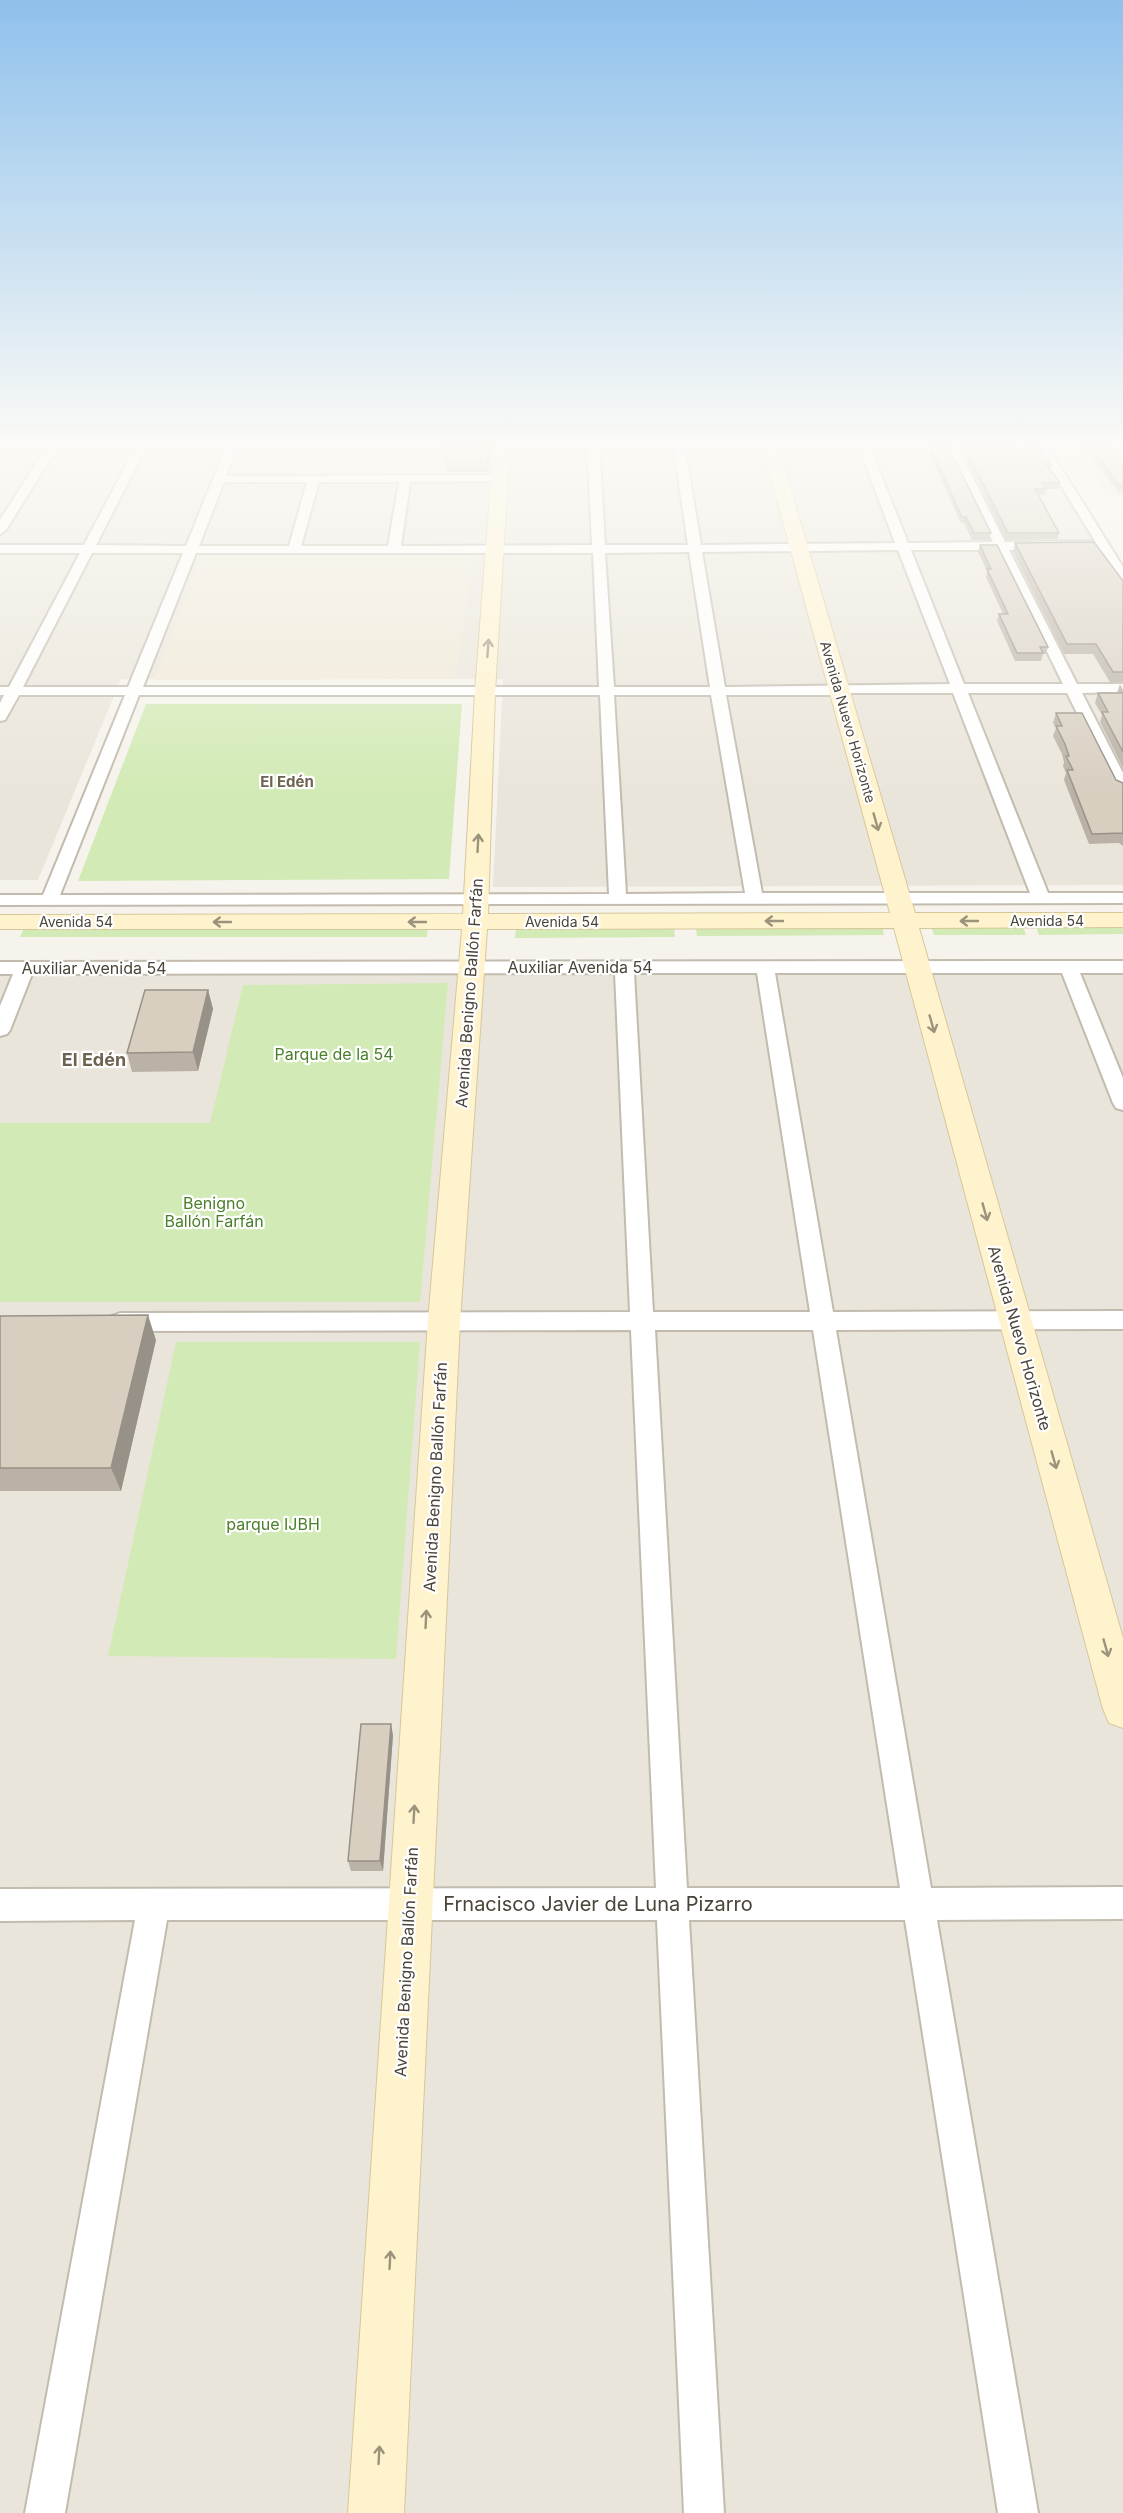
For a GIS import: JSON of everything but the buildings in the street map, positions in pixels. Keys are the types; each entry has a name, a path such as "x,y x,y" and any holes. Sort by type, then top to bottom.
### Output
{"street":[{"path":"0,717 7,691 81,559"},
{"path":"50,899 187,559"},
{"name":"Avenida Benigno Ballón Farfán","path":"376,2513 444,1321 474,933 485,692 494,559"},
{"path":"599,559 618,898"},
{"path":"697,559 754,898"},
{"name":"Avenida Nuevo Horizonte","path":"801,559 1123,1709"},
{"path":"907,559 1041,898"},
{"path":"1008,559 1123,789"},
{"path":"1112,559 1123,577"},
{"path":"7,691 485,692 1123,688"},
{"path":"0,900 50,899 474,933 618,898 754,898 907,932 1041,898 1123,898"},
{"name":"Avenida 54","path":"907,932 1123,920"},
{"name":"Avenida 54","path":"0,922 474,933"},
{"name":"Avenida 54","path":"0,943 474,933 907,932 1123,942"},
{"name":"Auxiliar Avenida 54","path":"0,968 25,968 474,933 624,967 765,967 907,932 1069,967 1123,966"},
{"path":"624,967 704,2513"},
{"path":"765,967 1018,2513"},
{"path":"1069,967 1123,1102"},
{"path":"0,1030 25,968"},
{"path":"94,1322 824,1323 1123,1320"},
{"name":"Frnacisco Javier de Luna Pizarro","path":"0,1905 409,1903 672,1906 1123,1903"},
{"path":"45,2513 154,1904"}],"shaded area":[{"path":"0,559 1105,559 1123,589 1123,885 493,887 503,679 121,679 38,880 0,880"},
{"path":"201,559 473,559 455,679 154,680"},
{"path":"1123,971 1123,2513 0,2513 0,976"}],"green space":[{"path":"146,704 462,704 449,879 78,881"},
{"path":"882,926 884,935 697,936 696,927"},
{"path":"1123,926 1123,934 1039,935 1036,927"},
{"path":"931,927 1023,927 1026,935 934,935"},
{"path":"24,928 428,928 427,937 20,937"},
{"path":"674,928 675,937 515,938 516,929"},
{"name":"Benigno Ballón Farfán","path":"448,983 420,1302 0,1302 0,1123 210,1123 243,985"},
{"name":"parque IJBH","path":"176,1342 420,1342 396,1659 108,1656"}],"district":[{"name":"El Edén","path":"287,782"},
{"name":"El Edén","path":"94,1060"}],"park label":[{"name":"Parque de la 54","path":"334,1054"}]}
